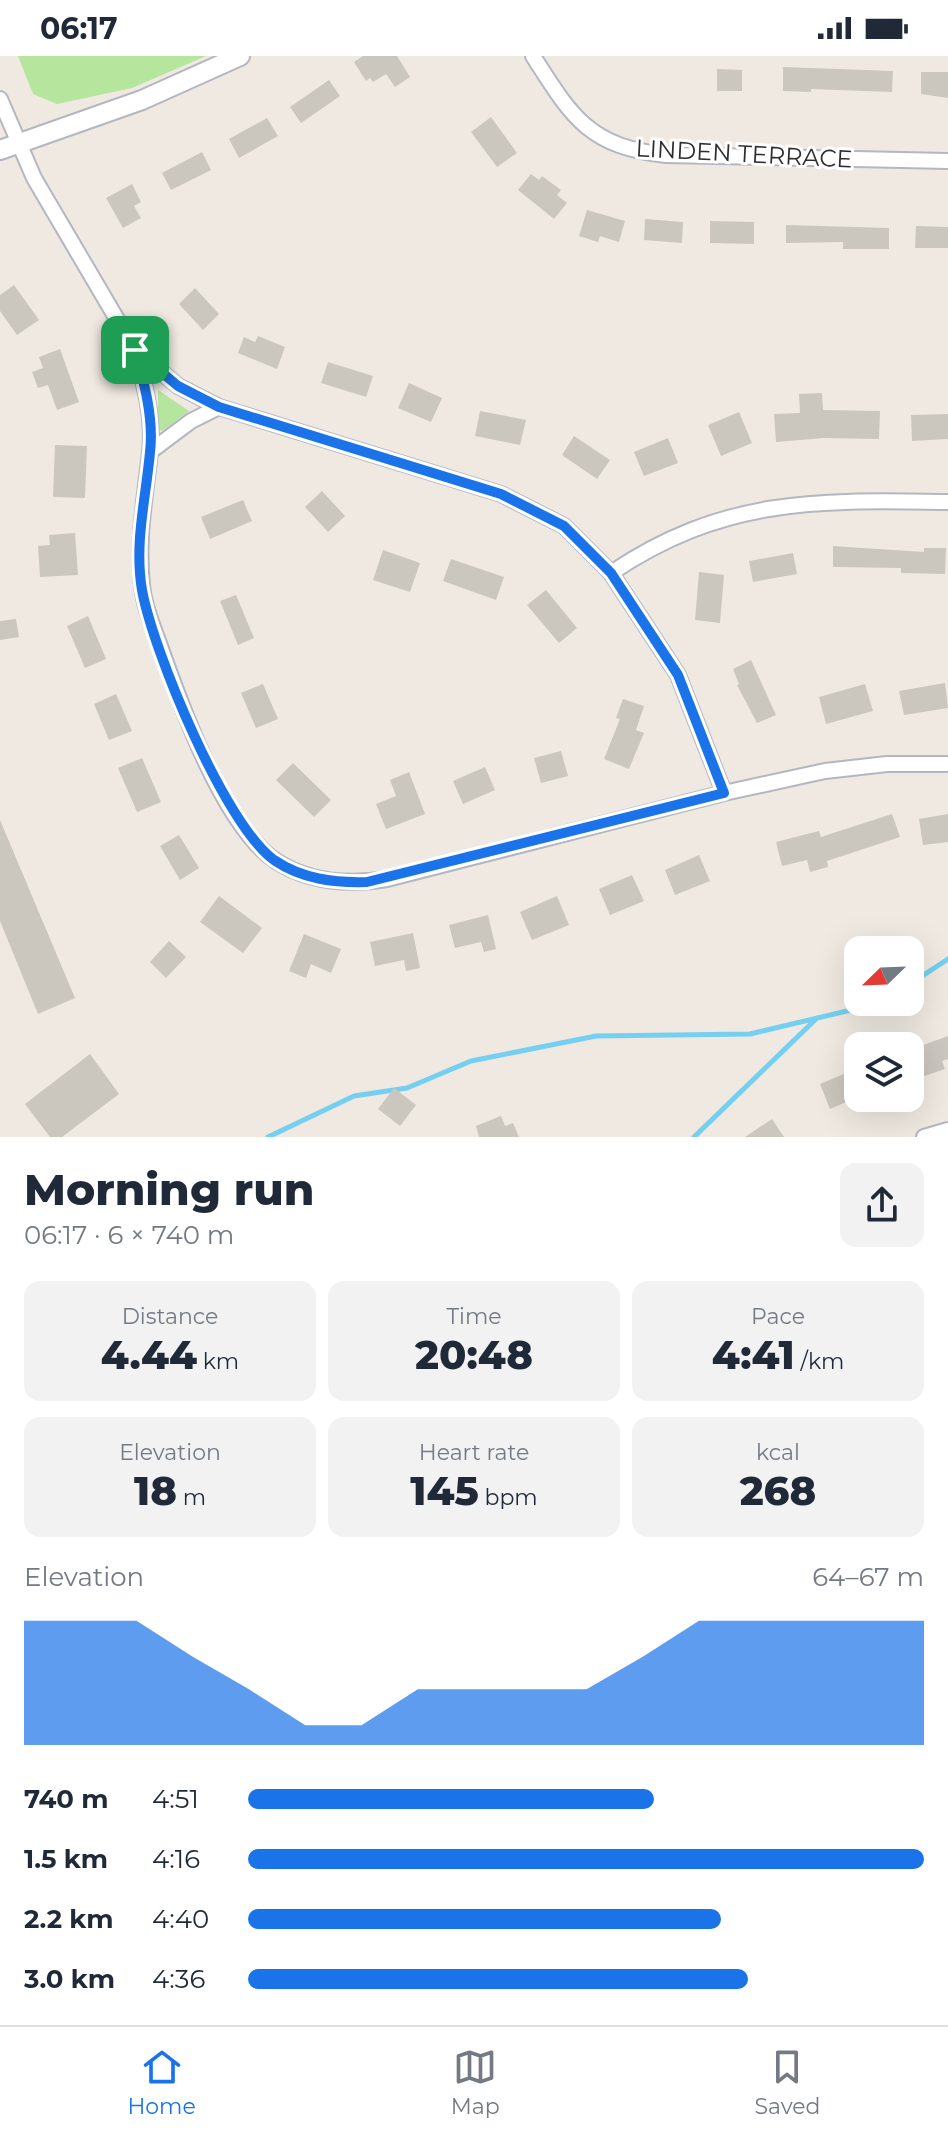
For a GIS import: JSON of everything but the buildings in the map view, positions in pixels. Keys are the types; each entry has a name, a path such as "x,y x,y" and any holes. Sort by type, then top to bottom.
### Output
{"street":[{"path":"9,147 142,100 240,56"},
{"name":"LINDEN TERRACE","path":"533,56 568,109 583,125 625,149 666,155 948,161"},
{"path":"0,99 9,147 34,178 135,350 145,383 151,451 139,537 142,591 190,725 231,810 253,841 276,861 321,880 367,882 724,793 825,771 887,764 948,764"},
{"path":"135,350 178,386 219,407 501,494 564,526 611,573 678,675 724,793"},
{"path":"151,451 191,421 219,407"},
{"path":"611,573 664,542 710,521 770,507 805,502 948,502"},
{"path":"924,1137 948,1130"}],"green space":[{"path":"18,56 206,56 132,88 57,104 33,94"},
{"path":"158,390 189,411 162,431 158,428"}],"waterway":[{"path":"924,975 948,959"},
{"path":"268,1137 354,1096 407,1088 471,1061 596,1036 750,1034 844,1012"},
{"path":"694,1137 817,1018"}],"route":[{"path":"135,350 178,386 219,407 501,494 564,526 611,573 678,675 697,717 724,793 387,879 346,883 321,880 276,861 246,832 231,810 176,692 142,591 139,537 145,476 151,451 145,383 135,350"}]}
